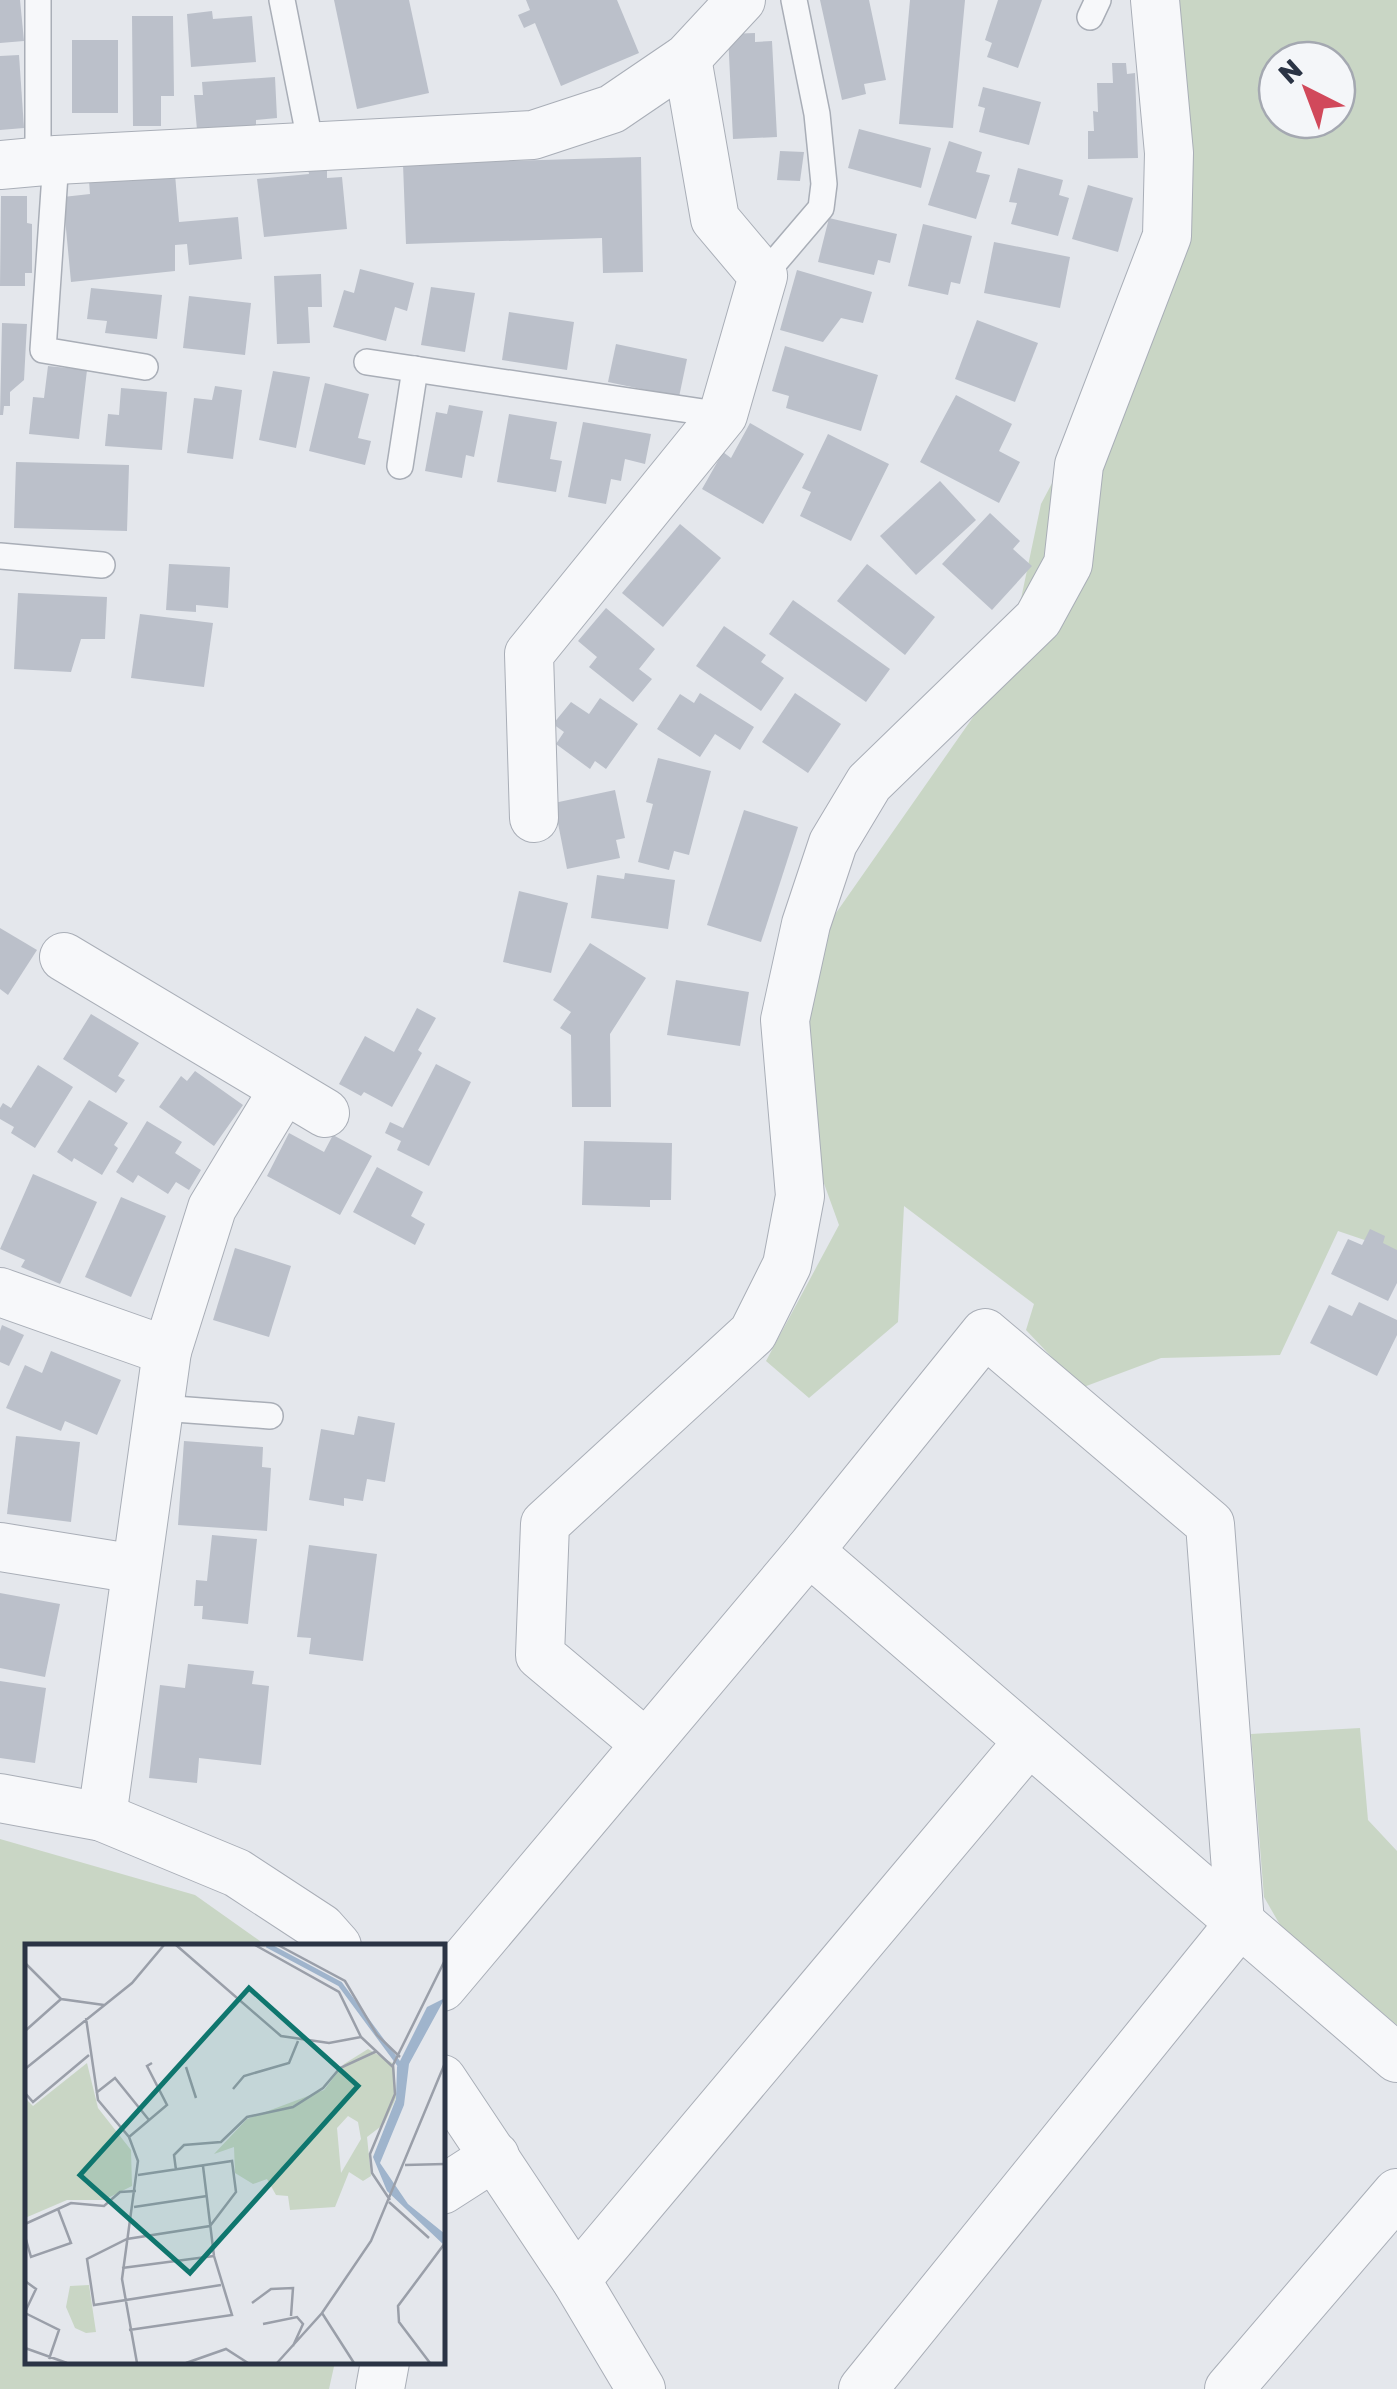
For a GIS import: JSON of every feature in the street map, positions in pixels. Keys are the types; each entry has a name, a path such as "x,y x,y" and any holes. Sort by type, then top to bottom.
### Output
{"street":[{"path":"31,162 534,135 612,109 687,58 741,0"},
{"path":"646,1744 540,1655 546,1524 753,1334 787,1265 800,1196 785,1020 806,924 834,843 869,783 1038,620 1068,564 1079,465 1166,236 1169,153 1155,0"},
{"path":"534,818 529,654 722,415 764,276 715,219 687,58"},
{"path":"64,957 325,1113"},
{"path":"102,1818 167,1351 212,1208 284,1090"},
{"path":"0,1292 167,1351"},
{"path":"445,1983 985,1333 1210,1524 1240,1923 862,2389"},
{"path":"0,1547 136,1570"},
{"path":"808,1550 1397,2058"},
{"path":"576,2280 1029,1741"},
{"path":"0,1798 102,1818 238,1873 321,1928 335,1944"},
{"path":"445,2082 576,2280 641,2389"},
{"path":"445,2188 495,2156"},
{"path":"1229,2389 1397,2193"},
{"path":"380,2389 384,2364"}],"lane":[{"path":"38,0 31,162 43,350 145,367"},
{"path":"282,0 311,146"},
{"path":"764,276 821,208 824,184 817,114 794,0"},
{"path":"367,362 722,415"},
{"path":"400,466 415,369"},
{"path":"0,556 102,565"},
{"path":"161,1408 270,1416"}],"green space":[{"path":"1162,0 1397,0 1397,1251 1338,1231 1280,1355 1161,1358 1081,1388 1026,1330 1034,1304 904,1206 898,1322 809,1398 766,1361 839,1225 788,1084 822,933 1006,670 1041,504 1182,237"},
{"path":"1360,1728 1368,1820 1397,1851 1397,2025 1283,1930 1264,1897 1251,1734"},
{"path":"0,1839 195,1895 264,1944 25,1944 25,2364 335,2364 329,2389 0,2389"}],"building":[{"path":"0,0 20,0 24,41 0,43"},
{"path":"334,0 409,0 429,93 357,109"},
{"path":"526,0 617,0 639,53 561,86 535,23 524,28 518,15 530,10"},
{"path":"820,0 869,0 886,80 864,84 866,94 842,100"},
{"path":"910,0 965,0 953,128 899,124"},
{"path":"998,0 1042,0 1018,68 987,57 992,43 985,40"},
{"path":"212,11 213,19 252,16 256,62 191,67 187,14"},
{"path":"132,16 173,16 174,96 161,96 161,126 133,126"},
{"path":"755,33 755,42 772,41 777,137 733,139 728,34"},
{"path":"72,40 118,40 118,113 72,113"},
{"path":"19,55 24,128 0,130 0,56"},
{"path":"1112,63 1126,63 1127,74 1135,73 1138,158 1088,159 1088,131 1094,131 1093,111 1098,112 1097,83 1113,83"},
{"path":"275,77 277,118 256,120 256,126 197,130 194,95 203,95 202,82"},
{"path":"983,87 1041,102 1029,145 979,132 985,108 978,106"},
{"path":"859,129 931,148 921,188 848,168"},
{"path":"949,141 982,152 976,172 990,175 976,219 928,205"},
{"path":"780,151 804,152 800,181 777,180"},
{"path":"641,157 643,272 603,273 602,238 406,244 403,164"},
{"path":"327,166 327,178 342,177 347,229 264,237 257,179 309,174 308,168"},
{"path":"1018,168 1063,180 1059,195 1069,198 1058,236 1011,224 1017,203 1009,202"},
{"path":"175,174 179,222 238,217 242,259 189,265 187,244 175,245 175,271 71,282 63,197 90,194 89,181"},
{"path":"1088,185 1133,198 1118,252 1072,239"},
{"path":"1,196 27,196 27,223 32,224 32,273 25,273 25,286 0,286"},
{"path":"829,218 897,234 890,263 878,260 874,275 818,262"},
{"path":"923,224 972,236 960,284 951,282 948,295 908,286"},
{"path":"994,242 1070,257 1060,308 984,293"},
{"path":"360,269 414,283 407,311 395,307 386,341 333,327 344,290 354,293"},
{"path":"797,270 872,292 863,323 841,318 823,342 780,330"},
{"path":"321,274 322,307 308,307 310,343 277,344 274,276"},
{"path":"431,287 475,293 465,352 421,345"},
{"path":"91,288 162,295 157,339 105,333 107,321 87,319"},
{"path":"189,296 251,303 245,355 183,348"},
{"path":"509,312 574,322 567,370 502,360"},
{"path":"977,320 1038,343 1015,402 955,379"},
{"path":"2,323 27,324 24,380 10,392 10,406 4,406 0,415"},
{"path":"616,344 687,359 679,397 608,382"},
{"path":"785,346 878,375 861,431 786,408 789,396 772,391"},
{"path":"48,366 87,370 79,439 29,434 33,397 44,398"},
{"path":"273,371 310,377 296,448 259,440"},
{"path":"325,383 369,394 358,438 371,441 365,465 309,451"},
{"path":"215,386 242,390 233,459 187,453 194,398 212,400"},
{"path":"121,388 167,392 162,450 105,446 108,414 119,415"},
{"path":"956,395 1012,424 999,451 1020,462 999,503 920,462"},
{"path":"449,405 483,411 474,457 466,455 462,478 425,471 436,412 447,414"},
{"path":"509,414 557,422 550,459 562,461 556,492 497,482"},
{"path":"583,422 651,434 645,464 625,459 621,481 611,479 606,504 568,497"},
{"path":"750,423 804,454 763,524 702,489 723,452 731,458"},
{"path":"828,434 889,464 851,541 800,516 811,492 802,488"},
{"path":"16,462 129,465 127,531 14,528"},
{"path":"940,481 976,520 916,575 880,536"},
{"path":"990,513 1020,541 1013,549 1032,566 992,610 942,564"},
{"path":"680,524 721,558 663,627 622,593"},
{"path":"169,564 230,567 228,608 196,605 196,612 166,610"},
{"path":"867,564 935,617 905,655 837,601"},
{"path":"18,593 107,597 105,639 81,639 71,672 14,669"},
{"path":"793,600 890,669 866,702 769,634"},
{"path":"606,608 655,649 639,669 652,679 633,702 589,667 597,657 578,641"},
{"path":"140,614 213,623 204,687 131,678"},
{"path":"724,626 766,655 761,662 784,678 761,711 696,666"},
{"path":"700,693 754,727 740,750 715,734 700,757 657,729 680,694 694,703"},
{"path":"795,693 841,724 808,773 762,742"},
{"path":"600,698 638,724 606,769 595,761 590,769 556,744 564,732 553,724 571,702 589,714"},
{"path":"658,758 711,771 689,855 674,851 669,870 638,862 653,804 646,802"},
{"path":"615,790 625,838 616,840 620,858 567,869 554,803"},
{"path":"744,810 798,827 761,942 707,925"},
{"path":"625,873 675,880 668,929 591,918 597,875 624,879"},
{"path":"519,891 568,903 551,973 503,962"},
{"path":"0,928 37,950 8,995 0,989"},
{"path":"590,943 646,978 610,1034 611,1107 572,1107 571,1035 560,1028 571,1012 553,1000"},
{"path":"676,980 749,992 740,1046 667,1035"},
{"path":"417,1008 436,1018 392,1107 339,1084 365,1036 394,1052"},
{"path":"91,1014 139,1043 118,1076 125,1080 116,1093 63,1059"},
{"path":"436,1064 471,1082 429,1166 397,1150 401,1141 385,1133 390,1122 403,1128"},
{"path":"38,1065 73,1087 35,1148 11,1133 14,1127 0,1119 0,1108 3,1103 11,1108"},
{"path":"195,1071 243,1105 214,1146 159,1107 181,1076 187,1081"},
{"path":"89,1100 128,1123 102,1175 57,1152"},
{"path":"147,1121 182,1142 175,1153 201,1170 189,1190 176,1182 168,1194 138,1175 133,1183 116,1172"},
{"path":"289,1133 324,1152 333,1135 372,1156 340,1215 267,1176"},
{"path":"584,1141 672,1143 671,1200 650,1200 650,1207 582,1205"},
{"path":"377,1167 423,1192 411,1216 425,1224 415,1245 353,1212"},
{"path":"33,1174 97,1202 60,1284 21,1267 25,1260 0,1249"},
{"path":"121,1197 166,1216 131,1297 85,1277"},
{"path":"1370,1229 1385,1236 1383,1243 1397,1250 1397,1283 1388,1301 1331,1274 1348,1239 1362,1245"},
{"path":"235,1248 291,1266 269,1337 213,1320"},
{"path":"1359,1302 1397,1320 1397,1335 1377,1376 1310,1343 1329,1305 1352,1316"},
{"path":"2,1325 24,1335 9,1366 0,1362"},
{"path":"51,1351 121,1380 97,1435 65,1421 61,1431 6,1408 25,1365 42,1373"},
{"path":"358,1416 395,1423 385,1482 367,1479 363,1501 344,1498 344,1506 309,1500 321,1429 354,1435"},
{"path":"16,1436 80,1442 71,1522 7,1514"},
{"path":"184,1441 263,1447 262,1467 271,1468 267,1531 178,1525"},
{"path":"212,1535 257,1539 248,1624 202,1619 203,1606 194,1606 196,1580 207,1581"},
{"path":"309,1545 377,1554 363,1661 309,1654 311,1638 297,1637"},
{"path":"0,1593 60,1604 45,1677 0,1668"},
{"path":"188,1664 254,1671 252,1684 269,1686 261,1765 199,1758 197,1783 149,1778 160,1685 185,1688"},
{"path":"0,1681 46,1688 35,1763 0,1758"}]}
